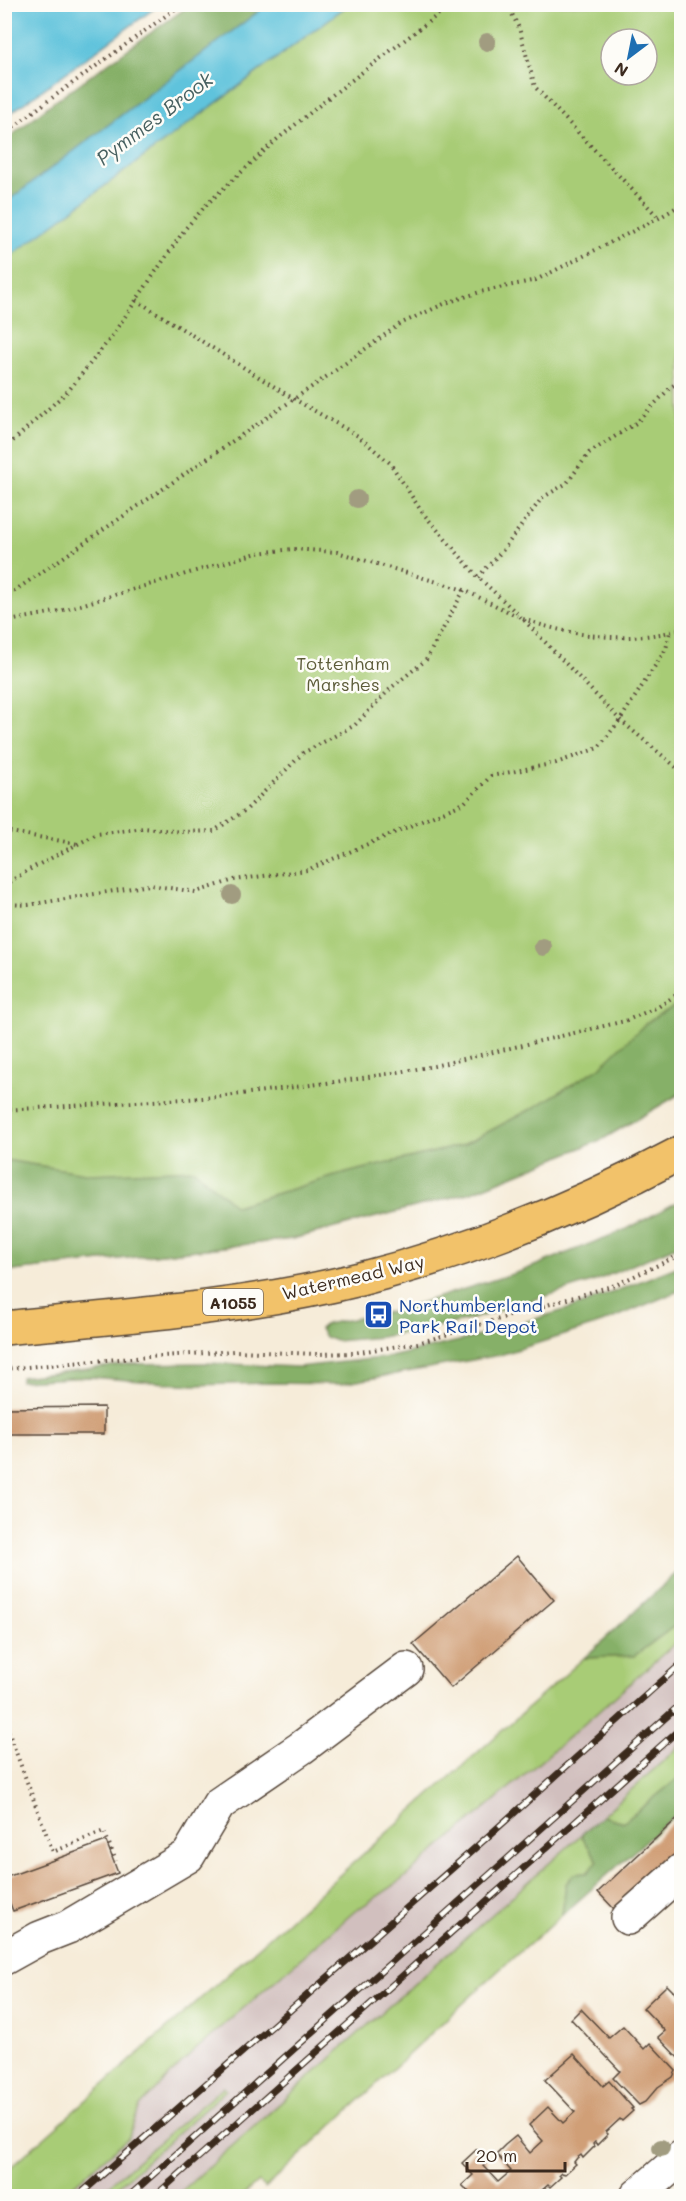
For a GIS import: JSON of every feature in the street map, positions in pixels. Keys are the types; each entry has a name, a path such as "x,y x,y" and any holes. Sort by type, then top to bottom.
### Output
{"main road":[{"name":"Watermead Way","path":"4,1328 262,1298 359,1279 457,1251 535,1222 625,1182 681,1152"}],"street":[{"path":"4,1958 68,1926 188,1856 219,1804 301,1749 406,1668"},
{"path":"628,1918 681,1870"},
{"path":"638,2196 679,2165"}],"path":[{"path":"4,134 182,4"},
{"path":"4,449 69,390 109,340 185,229 234,177 331,96 452,4"},
{"path":"507,4 519,28 535,87 659,218"},
{"path":"4,598 400,324 454,300 536,280 659,218 681,204"},
{"path":"136,300 294,399 358,436 390,464 422,512 478,577 522,618 620,720 681,772"},
{"path":"478,577 503,550 542,498 567,483 589,453 636,423 670,387 681,380"},
{"path":"4,622 60,610 257,553 293,549 337,552 464,590 522,618 552,629 586,636 622,637 681,629"},
{"path":"4,885 97,834 144,828 184,832 214,831 247,808 303,753 355,725 392,687 426,660 464,590"},
{"path":"4,904 28,905 150,885 196,892 234,880 307,870 464,802 491,776 556,762 598,748 620,720 666,649 670,632"},
{"path":"4,834 10,832 78,844"},
{"path":"4,1110 218,1097 357,1079 434,1066 625,1021 657,1007 681,991"},
{"path":"4,1370 106,1359 234,1351 353,1353 418,1343 615,1285 681,1254"},
{"path":"4,1720 53,1852 104,1831 128,1892"}],"shaded area":[{"path":"681,1638 681,1745 176,2196 61,2196 128,2138 140,2106 193,2052 355,1911 398,1883"}],"green space":[{"path":"190,5 267,5 5,203 5,141 48,106"},
{"name":"Tottenham Marshes","path":"348,5 681,5 681,1093 603,1139 472,1192 292,1239 5,1272 5,255 76,207"},
{"path":"681,1002 681,1093 603,1139 472,1192 292,1239 5,1272 5,1160 91,1174 194,1169 235,1206 342,1174 463,1145 535,1107 599,1068 646,1023"},
{"path":"681,1200 681,1244 595,1281 465,1321 381,1337 336,1341 325,1337 320,1329 326,1324 394,1311 522,1271 627,1229"},
{"path":"681,1265 681,1290 602,1323 500,1355 341,1384 193,1385 89,1377 21,1381 21,1377 128,1364 205,1363 298,1367 390,1357 472,1338 581,1305"},
{"path":"681,1569 681,1621 634,1656 584,1658"},
{"path":"681,1621 681,1638 590,1719 398,1883 355,1911 193,2052 140,2106 128,2138 61,2196 5,2196 4,2173 584,1658 634,1656"},
{"path":"681,1745 681,1776 624,1822 602,1816"},
{"path":"681,1776 681,1810 562,1915 566,1884 574,1874 587,1873 598,1861 581,1835 602,1816 624,1822"},
{"path":"581,1835 598,1861 587,1873 574,1874 566,1884 562,1915 498,1971 265,2188 258,2182 242,2196 176,2196"},
{"path":"224,2086 226,2090 107,2196 96,2196"}],"water":[{"path":"5,4 159,4 159,5 5,117"},
{"name":"Pymmes Brook","path":"267,5 348,5 5,260 5,203"}],"building":[{"path":"104,1407 104,1434 4,1434 4,1408"},
{"path":"517,1556 554,1600 451,1688 413,1644"},
{"path":"682,1814 682,1848 615,1910 598,1892"},
{"path":"106,1841 118,1873 13,1911 4,1888 4,1878"},
{"path":"667,1985 682,2000 682,2062 658,2037 665,2031 643,2008"},
{"path":"581,2009 609,2038 623,2026 644,2049 650,2043 676,2071 673,2077 658,2087 645,2102 639,2105 613,2078 620,2071 571,2019"},
{"path":"574,2054 603,2086 609,2081 633,2108 631,2109 633,2111 606,2132 608,2134 597,2145 595,2142 594,2147 583,2158 581,2155 577,2158 574,2162 576,2164 565,2174 561,2173 559,2175 561,2177 550,2187 548,2185 541,2191 543,2194 540,2196 473,2196 462,2185 473,2175 462,2163 477,2149 488,2161 483,2166 498,2182 511,2171 496,2154 505,2145 516,2136 530,2153 543,2141 529,2125 548,2107 563,2123 575,2112 545,2080"}],"railway":[{"path":"78,2196 465,1857 682,1663"},
{"path":"129,2196 682,1703"},
{"path":"155,2196 682,1727"}],"place":[{"name":"Northumberland Park Rail Depot","path":"378,1315"}]}
